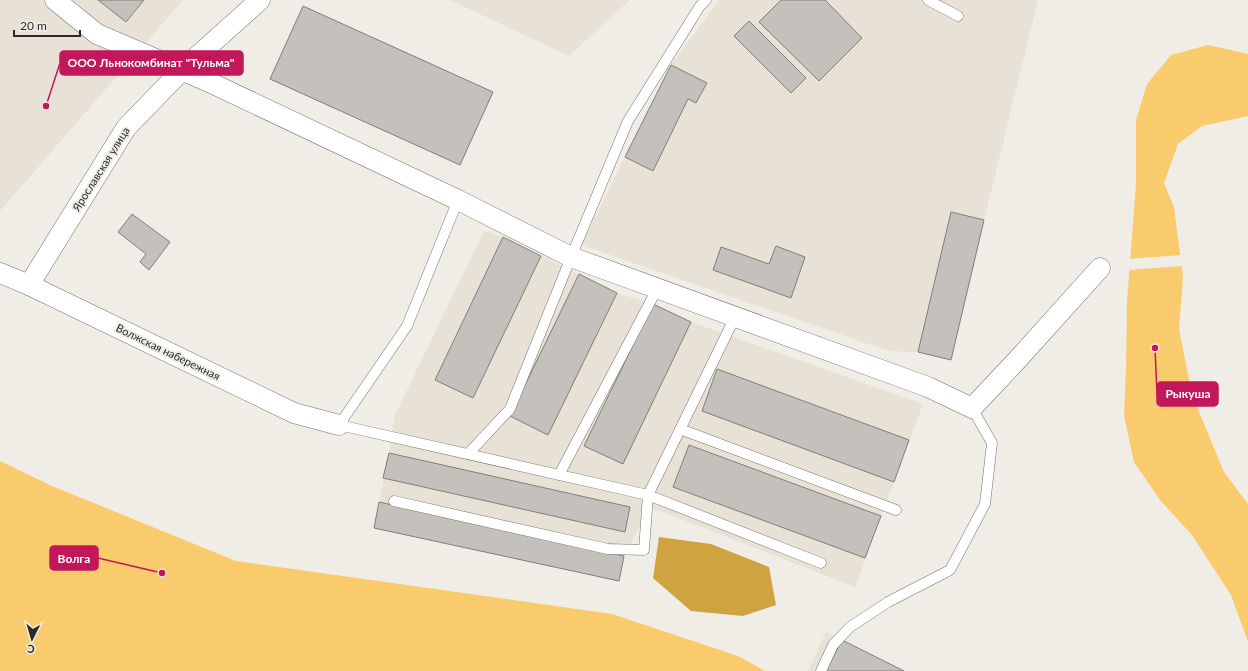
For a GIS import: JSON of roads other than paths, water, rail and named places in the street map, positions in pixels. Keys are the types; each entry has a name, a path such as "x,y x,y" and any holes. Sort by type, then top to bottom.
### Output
{"street":[{"path":"55,0 97,34 207,81 458,200 571,257 928,387 972,408 1100,268"},
{"name":"Ярославская улица","path":"29,285 126,128 182,70 260,0"},
{"name":"Волжская набережная","path":"0,273 29,285 294,413 339,425"}],"lane":[{"path":"468,454 510,409 628,121 700,6 706,0"},
{"path":"928,0 958,16"},
{"path":"458,200 407,326 339,425 648,495 821,563"},
{"path":"559,475 657,289"},
{"path":"394,501 608,549 644,550 648,495 735,317"},
{"path":"821,671 832,645 850,627 888,602 950,570 985,504 992,443 972,408"},
{"path":"680,429 896,510"}],"place":[{"name":"ООО Льнокомбинат \"Тульма\"","path":"46,106"},
{"name":"Рыкуша","path":"1155,348"},
{"name":"Волга","path":"162,573"}]}
